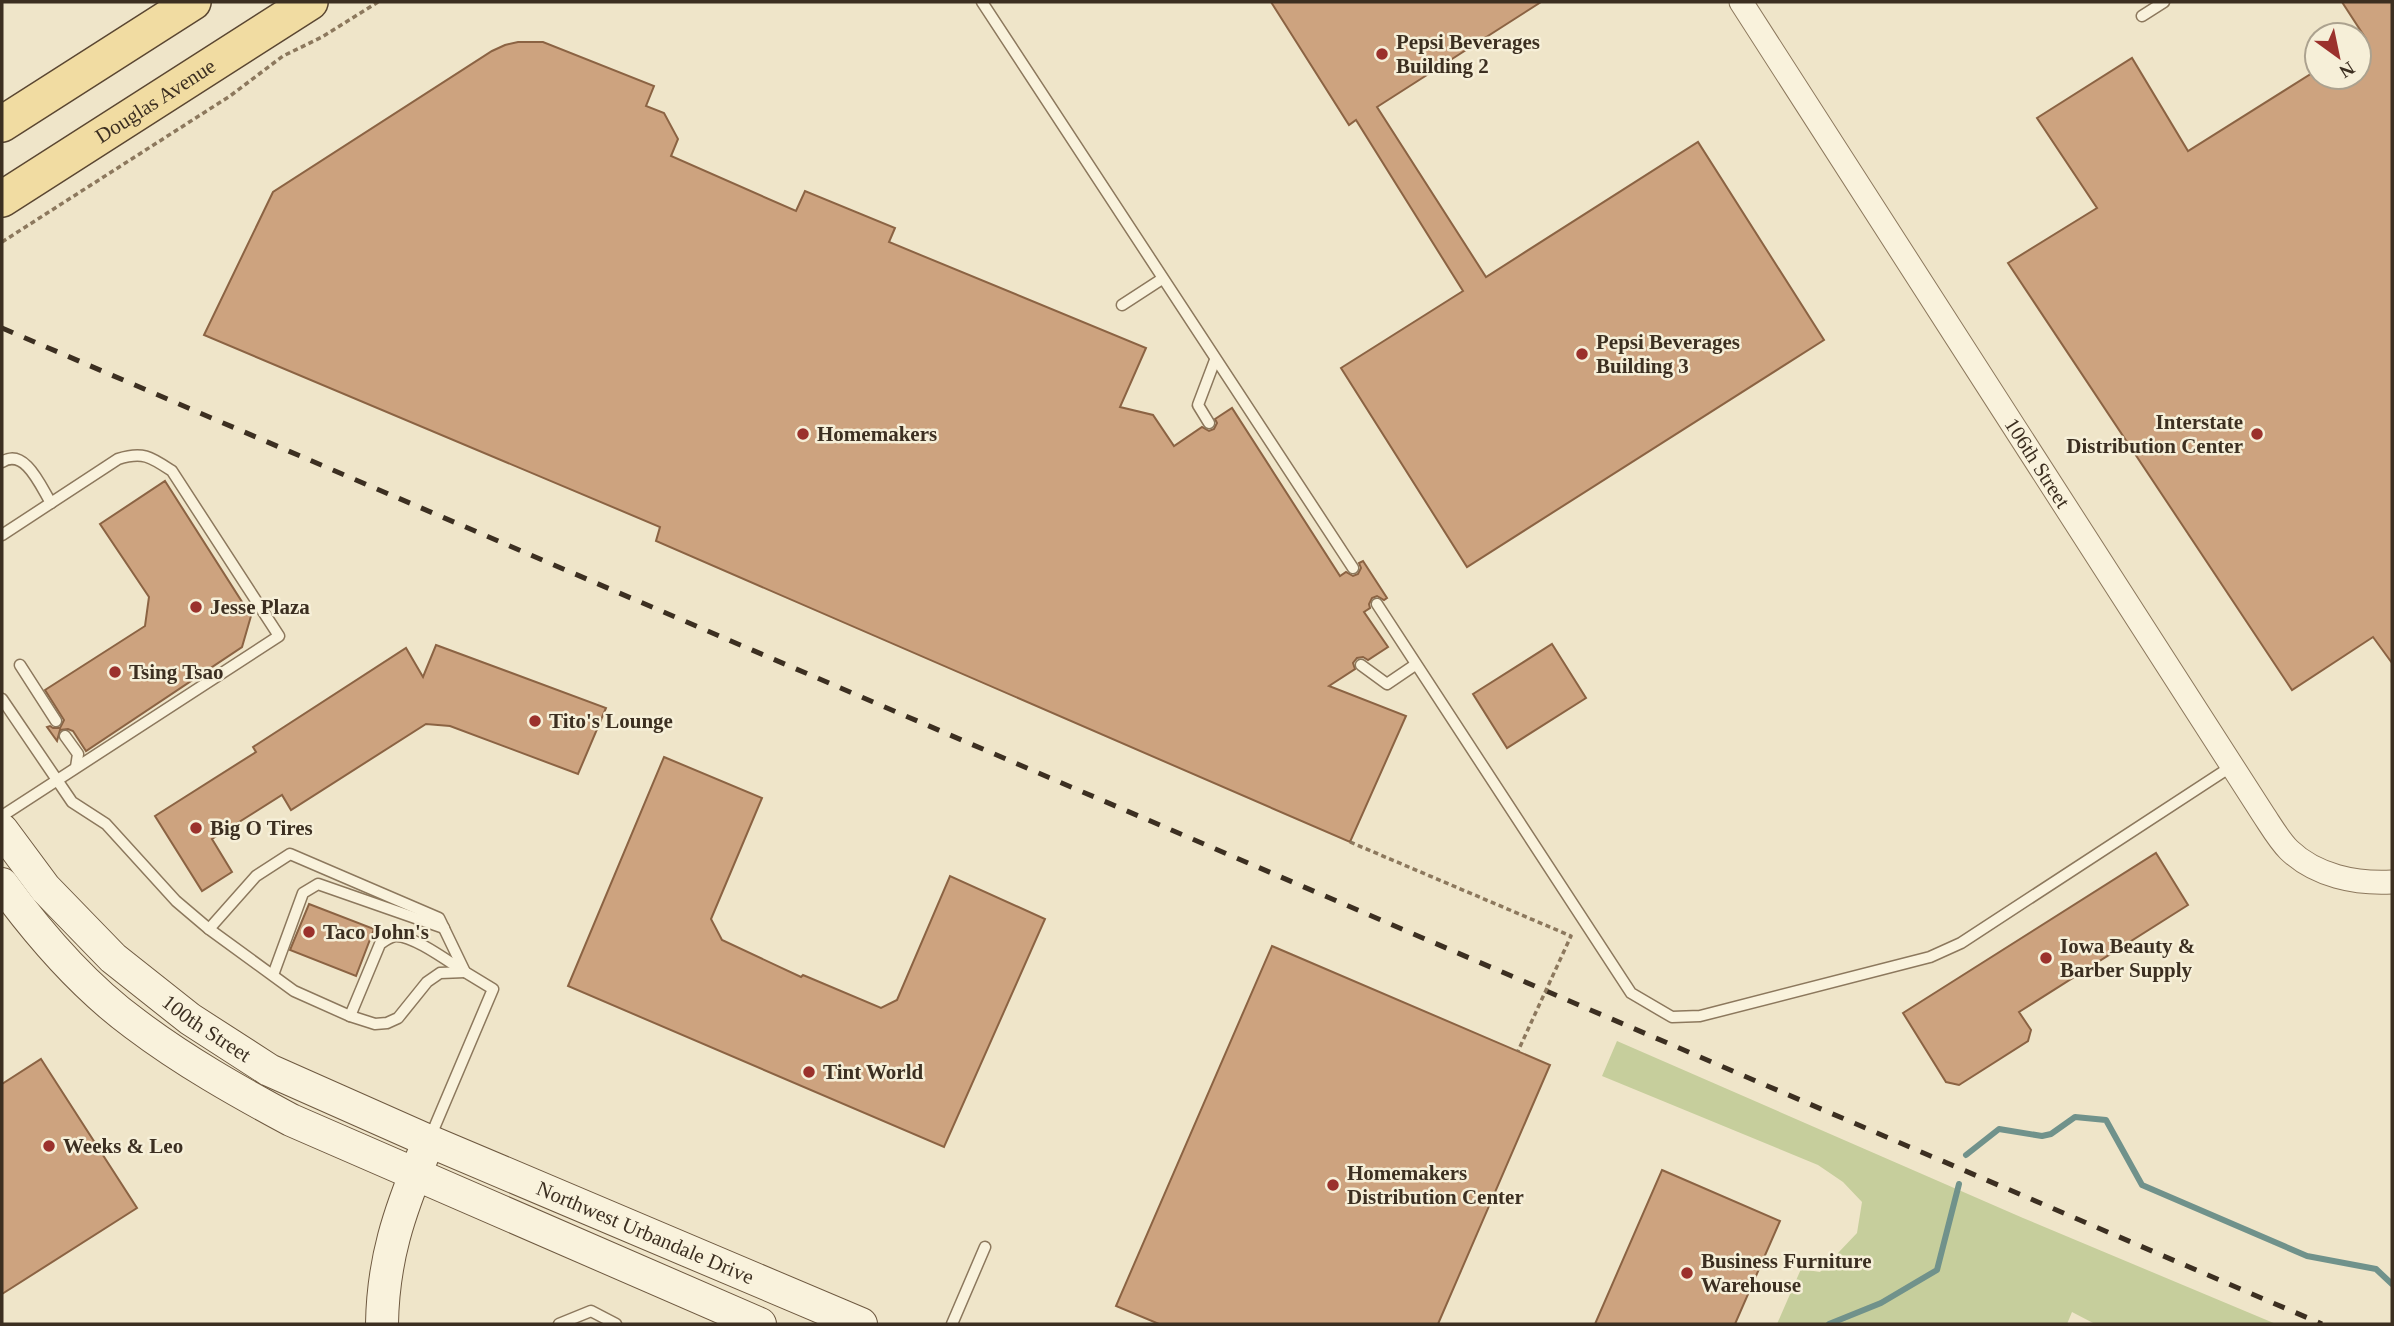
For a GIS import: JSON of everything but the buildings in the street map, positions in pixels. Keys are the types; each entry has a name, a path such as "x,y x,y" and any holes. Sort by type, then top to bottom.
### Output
{"main road":[{"path":"2,124 193,2"},
{"name":"Douglas Avenue","path":"2,199 310,2"},
{"name":"100th Street","path":"2,830 45,888 73,919 123,966 190,1019 269,1070 429,1141"},
{"name":"100th Street","path":"2,884 28,920 65,961 133,1023 216,1078 269,1108 415,1175"},
{"path":"382,1324 384,1277 393,1233 429,1141"},
{"name":"Northwest Urbandale Drive","path":"429,1141 861,1324"},
{"name":"Northwest Urbandale Drive","path":"415,1175 760,1324"}],"street":[{"name":"106th Street","path":"1741,2 2288,849 2305,862 2334,876 2368,883 2392,883"}],"lane":[{"path":"982,2 1353,568"},
{"path":"2142,16 2164,2"},
{"path":"1122,305 1163,279"},
{"path":"1209,423 1198,405 1215,360"},
{"path":"2,535 118,459 134,454 157,461 172,471 279,636 2,816"},
{"path":"2,462 16,458 24,462 51,503"},
{"path":"1377,604 1631,993 1672,1017 1700,1016 1930,957 1961,943 2232,766"},
{"path":"1361,665 1387,684 1415,664"},
{"path":"20,665 56,722"},
{"path":"2,699 72,802 106,824 176,901 209,929 294,991 374,1024 387,1023 398,1018 427,982 440,973 466,972"},
{"path":"65,736 78,754 76,767"},
{"path":"209,929 256,876 290,854 439,918 466,972"},
{"path":"273,975 303,893 318,884 444,928"},
{"path":"351,1016 380,944 396,936 418,943 493,989 429,1141"},
{"path":"952,1324 985,1247"},
{"path":"559,1324 591,1311 616,1324"}],"path":[{"path":"2,242 230,96 283,56 322,37 378,2"},
{"path":"1350,842 1571,936 1518,1051"}],"green space":[{"path":"1617,1041 2023,1218 2276,1324 2095,1324 2072,1312 2067,1324 1777,1324 1801,1269 1820,1272 1857,1233 1862,1202 1843,1182 1818,1165 1602,1076"}],"waterway":[{"path":"1966,1155 1999,1129 2042,1136 2051,1134 2075,1117 2106,1120 2142,1185 2307,1256 2376,1269 2392,1284"},
{"path":"1829,1324 1881,1303 1937,1270 1959,1184"}],"railway":[{"path":"2,328 2322,1324"}],"place":[{"name":"Pepsi Beverages Building 2","path":"1382,54"},
{"name":"Pepsi Beverages Building 3","path":"1582,354"},
{"name":"Homemakers","path":"803,434"},
{"name":"Interstate Distribution Center","path":"2257,434"},
{"name":"Jesse Plaza","path":"196,607"},
{"name":"Tsing Tsao","path":"115,672"},
{"name":"Tito's Lounge","path":"535,721"},
{"name":"Big O Tires","path":"196,828"},
{"name":"Taco John's","path":"309,932"},
{"name":"Iowa Beauty & Barber Supply","path":"2046,958"},
{"name":"Tint World","path":"809,1072"},
{"name":"Weeks & Leo","path":"49,1146"},
{"name":"Homemakers Distribution Center","path":"1333,1185"},
{"name":"Business Furniture Warehouse","path":"1687,1273"}]}
